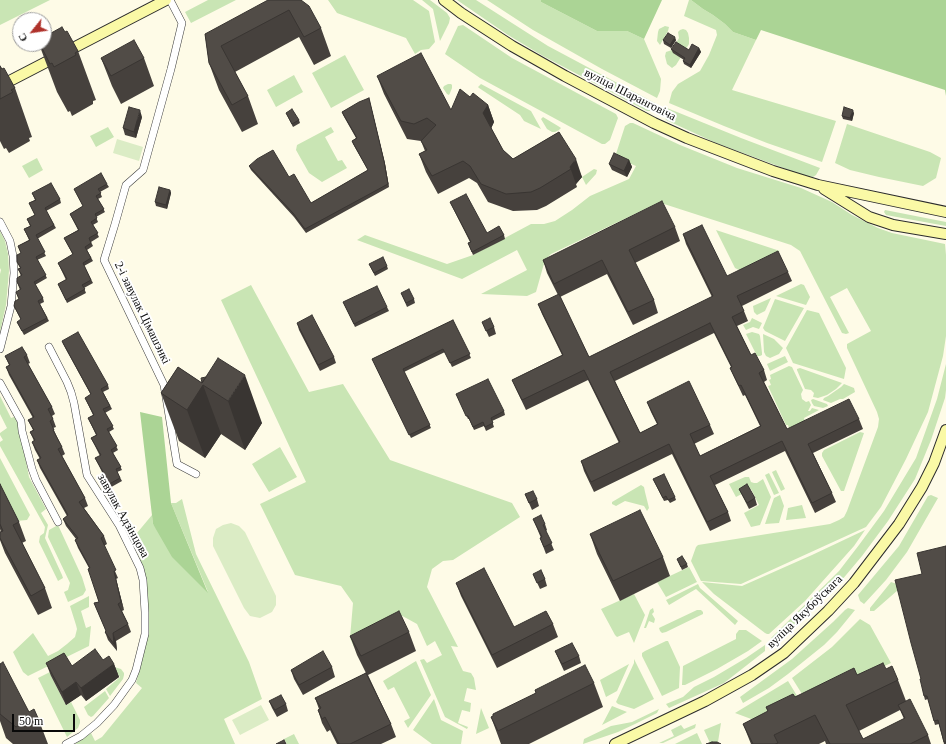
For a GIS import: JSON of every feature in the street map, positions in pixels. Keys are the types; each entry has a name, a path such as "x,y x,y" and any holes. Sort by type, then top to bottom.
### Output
{"main road":[{"path":"0,86 166,0"},
{"name":"вуліца Шаранговіча","path":"444,0 461,13 512,46 654,123 687,138 773,171 818,185 946,212"},
{"name":"вуліца Шаранговіча","path":"818,185 869,217 893,225 946,234"},
{"name":"вуліца Якубоўскага","path":"615,744 705,701 752,675 784,653 828,611 854,583 899,524 922,487 934,463 946,430"}],"street":[{"name":"2-і завулак Цімашэнкі","path":"170,0 182,22 171,68 144,170 126,185 104,260 164,385 177,464 196,474"},
{"path":"0,222 10,241 14,273 11,306 0,349"},
{"name":"завулак Адзінцова","path":"49,347 71,392 87,474 119,525 140,568 143,580 145,612 145,634 132,680 114,705 97,723 80,736 66,744"},
{"path":"0,383 21,421 36,480 58,522"}],"green space":[{"path":"0,0 50,0 26,12 12,12 12,19 0,25"},
{"path":"208,0 236,0 191,23 185,12"},
{"path":"328,0 413,0 429,11 435,42 429,49 421,50 415,54 406,38 337,13"},
{"path":"422,0 430,0 447,13 450,18 440,41 433,9"},
{"path":"457,0 476,0 548,46 655,103 652,109 647,111 543,56 508,35"},
{"path":"487,0 541,0 541,2 597,31 627,31 644,39 661,79 660,91 657,98 533,30"},
{"path":"541,0 662,0 644,39 627,31 597,31 541,2"},
{"path":"689,0 713,15 733,32 756,40 732,90 836,121 822,162 767,143 669,103 672,92 678,84 700,71 709,55 717,35 716,30 684,16"},
{"path":"691,0 946,0 946,96 945,90 761,30 756,40 733,32 725,24"},
{"path":"463,25 512,58 616,114 618,118 610,140 605,144 602,144 480,78 445,54 458,26"},
{"path":"665,26 669,27 668,31 660,45 657,41 658,32 659,29"},
{"path":"683,29 688,33 689,44 676,65 672,68 667,64 665,56 666,52 672,50 679,38 678,32"},
{"path":"345,55 364,90 331,108 312,73"},
{"path":"294,75 303,92 276,107 267,90"},
{"path":"448,84 452,85 449,95 443,88"},
{"path":"481,84 531,111 541,129 524,121 520,115 479,88 478,87"},
{"path":"667,108 820,168 813,177 805,176 716,143 666,120 665,113"},
{"path":"543,117 561,128 555,132 547,129 541,119"},
{"path":"630,123 737,168 801,188 832,202 852,215 878,228 892,233 945,244 946,336 943,356 928,412 881,507 866,527 741,584 701,581 691,561 696,547 698,545 830,524 844,517 878,427 879,419 877,412 847,348 847,344 871,331 847,288 830,297 849,333 846,334 842,333 800,251 791,245 661,203 551,254 545,260 536,292 527,296 481,294 527,270 517,250 462,279 357,240 365,235 447,264 473,255 531,224 544,224 555,221 590,196 629,179 636,166 615,157 625,126"},
{"path":"847,124 930,152 941,158 936,178 923,186 850,170 835,163"},
{"path":"108,127 114,137 96,147 90,136"},
{"path":"331,127 334,132 325,137 338,161 342,160 347,168 322,182 309,173 296,150 297,145"},
{"path":"117,139 143,147 139,161 113,153"},
{"path":"37,158 43,170 29,178 22,166"},
{"path":"594,169 597,170 596,174 586,185 582,177"},
{"path":"885,210 946,222 946,226 886,215 884,212"},
{"path":"716,230 780,251 739,270 735,268"},
{"path":"0,231 5,241 8,254 9,271 6,305 0,332 1,270"},
{"path":"801,284 804,285 810,297 806,305 776,296"},
{"path":"251,285 309,392 343,384 390,460 512,503 520,517 453,560 443,561 432,569 427,587 458,647 451,646 463,671 471,673 474,678 476,690 467,688 464,701 471,703 470,712 462,710 458,723 468,727 467,729 445,717 420,660 424,659 427,663 442,655 435,641 427,646 417,624 397,613 377,634 354,647 350,638 353,603 341,586 295,575 260,504 306,482 221,300"},
{"path":"771,298 765,311 757,315 754,312 753,306"},
{"path":"775,299 804,308 785,341 765,331 763,328"},
{"path":"807,310 819,313 846,368 844,379 793,363 786,348"},
{"path":"752,318 762,323 759,329 753,327 746,330 743,325 750,322"},
{"path":"752,332 759,334 760,336 762,355 760,356 757,356 746,334"},
{"path":"763,334 774,339 783,348 779,354 770,358 766,356 764,352"},
{"path":"785,356 788,362 770,371 767,364"},
{"path":"946,364 945,398 931,440 915,479 888,521 862,556 836,587 780,642 777,642 771,638 839,571 884,511 916,458 937,399"},
{"path":"789,366 792,367 803,390 801,394 802,399 806,402 809,401 811,405 808,411 812,408 819,410 804,418 806,424 789,428 788,425 786,425 768,386 771,385 769,380 771,379 770,375"},
{"path":"800,368 842,383 827,395 818,398 813,397 814,393 811,390 805,389 797,370"},
{"path":"844,384 854,388 855,392 843,399 831,403 823,400 824,398"},
{"path":"0,396 11,418 14,417 19,424 29,477 46,509 41,513 48,525 45,538 63,578 58,581 39,542 40,536 44,533 45,527 0,446 0,442 3,440 0,433 7,428 0,414"},
{"path":"813,399 827,404 828,406 823,408 814,406 811,400"},
{"path":"140,412 162,417 171,503 208,593 172,557 153,524"},
{"path":"860,432 864,433 844,491 841,491 822,456 822,453 824,450"},
{"path":"280,447 297,477 269,492 252,464"},
{"path":"0,458 30,515 27,520 16,521 0,489"},
{"path":"776,470 785,489 781,491 772,472"},
{"path":"769,473 779,493 774,495 765,475"},
{"path":"745,477 749,477 751,482 754,483 757,483 763,479 771,497 760,525 751,527 744,513 759,505 751,489 736,497 729,484"},
{"path":"641,485 644,487 649,508 647,511 644,506 625,501 616,506 612,504 612,502"},
{"path":"780,495 784,506 779,523 765,524 774,498"},
{"path":"931,495 938,498 907,552 886,580 864,604 860,601 858,595 899,546 928,496"},
{"path":"182,499 196,554 249,662 262,699 224,719 235,744 75,744 91,733 95,741 102,737 142,688 136,683 140,668 145,585 140,558 132,539 152,515 153,524 208,592 171,503 176,503"},
{"path":"802,505 806,518 786,520 788,508"},
{"path":"231,523 239,526 245,532 276,596 276,605 272,612 260,618 250,616 244,608 213,546 213,538 216,529"},
{"path":"58,525 82,577 86,590 83,595 68,602 64,592 68,590 70,583 48,537 49,530"},
{"path":"865,530 854,546 805,601 769,634 765,633 714,594 702,582 742,586"},
{"path":"689,567 697,582 666,597 657,582"},
{"path":"891,582 897,584 898,590 874,611 870,611 870,608"},
{"path":"698,584 700,588 738,621 735,625 696,589 669,605 666,600"},
{"path":"634,594 645,615 634,643 629,632 617,637 615,635 601,609"},
{"path":"89,596 89,607 81,611 86,628 91,626 89,646 28,676 23,672 13,652 33,633 48,656 58,651 75,637 77,629 70,606"},
{"path":"653,608 654,612 652,614 655,619 654,623 649,621 646,628 644,628 650,610"},
{"path":"848,608 855,610 824,645 769,688 743,703 740,697 792,659"},
{"path":"697,610 701,610 703,614 666,632 662,633 660,631 659,628"},
{"path":"860,619 870,625 891,663 807,702 792,678 832,647"},
{"path":"739,630 746,630 762,641 717,669 685,685 682,685 683,666 736,639 736,634"},
{"path":"668,641 680,667 679,688 662,696 642,656 642,653"},
{"path":"765,645 765,651 724,683 669,708 666,704 683,697 694,687 714,677"},
{"path":"634,659 654,699 634,709 616,702 634,663"},
{"path":"416,661 431,695 408,728 404,721 410,718 394,687 388,690 383,681"},
{"path":"629,664 617,691 606,697 600,680"},
{"path":"62,666 51,676 66,705 71,702 80,720 78,728 67,737 38,678"},
{"path":"114,667 121,669 124,675 123,679 110,696 106,689 120,677"},
{"path":"788,681 802,704 762,723 735,713"},
{"path":"105,691 109,698 91,717 88,715 84,707"},
{"path":"434,699 441,720 463,731 461,744 432,744 413,730"},
{"path":"261,705 269,720 240,735 232,720"},
{"path":"612,706 627,712 602,725"},
{"path":"481,708 489,728 476,734"},
{"path":"659,709 657,713 618,732 583,744 584,739 611,726 632,722"},
{"path":"721,723 718,742 710,743 704,730"},
{"path":"696,724 695,728 663,743 659,743 674,736 671,730 681,725 684,729"},
{"path":"697,733 702,744 675,744"},
{"path":"294,734 299,744 287,744 284,739"}],"building":[{"path":"268,0 301,0 309,6 321,28 304,37 289,10 221,46 248,96 232,105 209,63 205,34"},
{"path":"62,27 65,32 67,31 78,51 75,53 76,55 54,67 52,63 50,64 44,52 52,52 52,33"},
{"path":"668,33 675,37 670,45 663,40"},
{"path":"134,40 144,58 111,76 101,58"},
{"path":"676,42 689,50 692,44 699,48 690,65 683,61 685,58 671,49"},
{"path":"421,53 451,110 460,89 470,97 473,93 488,105 483,113 503,150 513,159 559,132 576,159 570,167 571,169 531,192 506,194 481,184 470,166 463,161 432,176 419,154 427,150 421,141 436,125 427,118 414,124 401,121 377,76"},
{"path":"0,66 2,69 4,68 15,88 11,90 13,92 0,99"},
{"path":"369,98 388,184 305,229 293,213 249,166 257,159 273,150 289,177 294,174 311,203 368,170 352,141 357,138 342,112"},
{"path":"129,107 140,110 134,132 123,128"},
{"path":"844,107 853,110 850,118 842,116"},
{"path":"292,109 299,120 292,124 286,113"},
{"path":"614,153 629,160 624,171 609,164"},
{"path":"101,173 107,184 98,189 101,193 96,196 104,209 95,214 97,218 91,222 98,233 89,238 91,243 85,247 91,258 83,263 91,280 82,285 85,289 66,300 58,284 67,279 58,263 73,254 64,238 79,230 70,214 83,206 74,189"},
{"path":"51,183 60,199 45,208 54,225 36,235 45,252 36,257 46,275 34,282 43,298 38,301 47,318 22,331 17,322 21,319 14,306 15,301 19,299 16,292 21,289 17,282 17,278 22,275 18,269 21,268 17,262 17,255 21,253 18,246 30,240 24,229 31,226 27,219 35,215 29,203 36,200 32,193"},
{"path":"159,187 170,190 166,205 155,202"},
{"path":"466,194 487,233 499,226 504,235 472,252 468,243 471,242 450,202"},
{"path":"662,201 675,227 629,250 654,300 628,312 602,260 554,284 543,260"},
{"path":"702,225 727,276 778,251 788,272 737,296 744,311 732,317 751,355 755,353 764,370 759,373 787,429 849,399 859,419 808,444 832,493 812,503 782,441 710,476 728,512 707,522 669,444 591,482 581,461 620,442 584,370 522,400 512,380 563,355 538,304 559,294 589,357 713,296 683,234","holes":["710,323 732,367 730,368 739,386 741,385 761,426 700,456 690,434 710,425 689,381 647,402 658,424 640,433 610,372"]},
{"path":"383,257 387,266 374,273 369,264"},
{"path":"377,286 387,307 354,324 343,302"},
{"path":"409,289 414,299 406,303 401,293"},
{"path":"312,315 334,357 318,365 297,323"},
{"path":"490,318 494,327 486,331 482,322"},
{"path":"453,320 470,354 450,363 443,349 403,369 430,425 409,435 372,359"},
{"path":"78,332 108,385 101,389 110,406 103,409 113,426 107,429 117,446 111,450 121,467 116,469 120,478 104,487 100,478 105,475 95,458 101,455 91,438 97,435 88,418 94,415 85,398 91,394 62,341"},
{"path":"22,347 27,355 24,357 52,407 48,409 53,419 50,421 62,447 58,449 85,498 79,502 104,536 101,538 116,570 114,571 121,602 118,604 128,624 113,633 114,644 105,632 106,631 94,603 99,602 88,569 90,568 75,540 78,538 63,519 68,515 37,460 41,458 32,442 35,440 30,432 34,430 28,420 34,417 6,367 10,365 5,356"},
{"path":"218,358 245,375 228,401 203,385 187,410 161,393 178,367 202,383"},
{"path":"206,377 202,383 201,378"},
{"path":"488,379 504,411 491,418 493,423 485,427 483,422 473,427 456,394"},
{"path":"664,474 675,497 668,500 666,496 663,498 653,479"},
{"path":"0,484 19,522 13,525 45,588 31,596 0,538 0,532 3,531 0,524"},
{"path":"747,484 755,498 747,503 739,489"},
{"path":"533,491 537,499 529,503 525,494"},
{"path":"640,510 663,557 613,581 590,534"},
{"path":"541,515 545,524 543,525 552,543 544,547 540,538 542,537 533,519"},
{"path":"946,546 946,742 944,742 938,720 934,721 927,696 924,696 921,679 895,580 922,574 917,553"},
{"path":"682,556 687,564 681,567 677,559"},
{"path":"484,568 514,627 546,611 553,624 492,655 456,583"},
{"path":"541,570 545,579 537,583 533,574"},
{"path":"399,611 409,632 361,656 350,636"},
{"path":"572,643 579,656 562,664 555,651"},
{"path":"95,649 103,660 109,656 114,664 81,688 76,682 62,692 46,663 64,653 72,666"},
{"path":"323,651 332,667 299,685 291,670"},
{"path":"3,662 29,712 34,709 38,718 31,721 30,719 16,727 0,714 0,664"},
{"path":"883,663 886,669 892,666 898,680 846,705 863,739 905,718 898,705 910,699 928,735 910,744 830,744 815,715 774,735 778,743 753,744 743,724 768,711 766,707 793,694 795,697 854,668 857,675"},
{"path":"585,665 594,683 498,731 491,717 493,714 536,693 535,690"},
{"path":"366,673 391,724 350,744 339,744 325,717 322,719 318,710 321,708 315,698"},
{"path":"281,695 286,704 275,710 269,701"},
{"path":"284,740 286,744 276,744"},
{"path":"717,742 721,744 706,744"}]}
